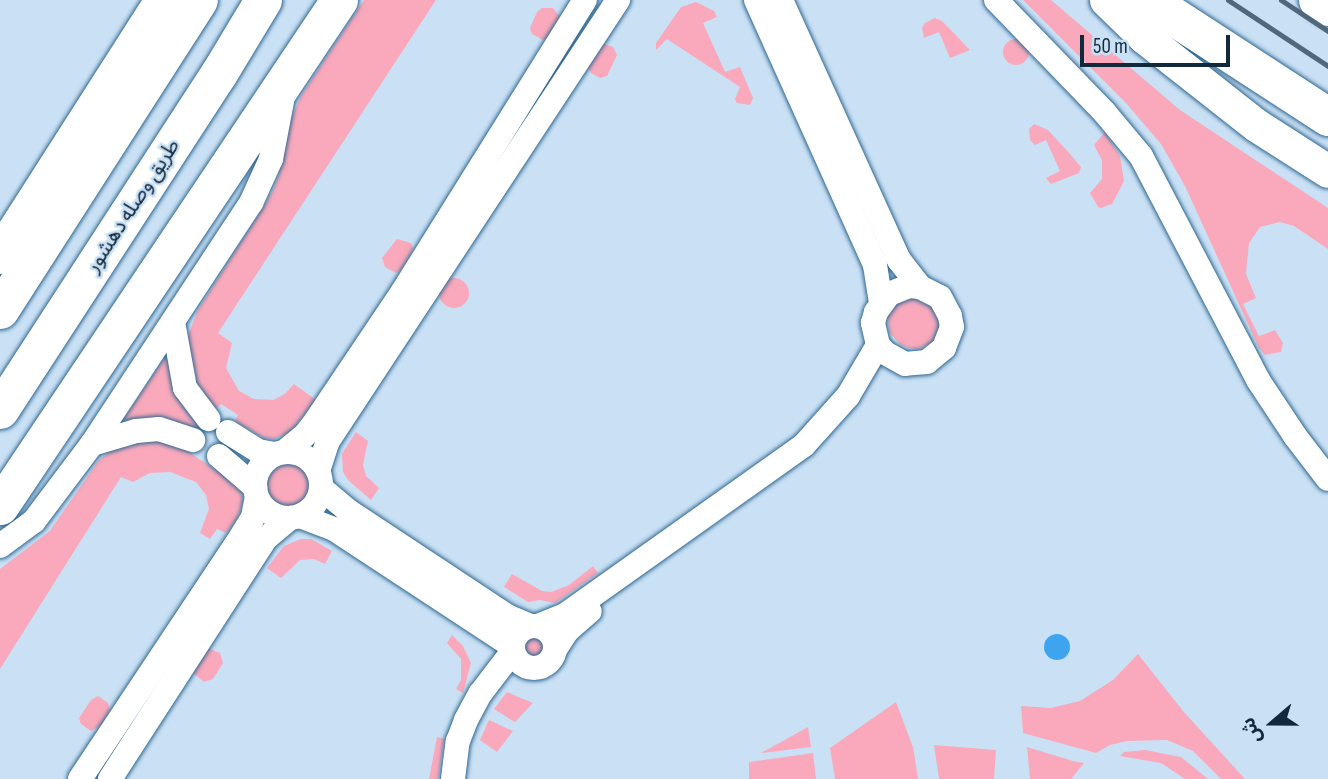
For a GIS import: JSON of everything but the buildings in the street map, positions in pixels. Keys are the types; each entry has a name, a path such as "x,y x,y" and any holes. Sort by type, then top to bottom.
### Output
{"highway":[{"path":"1148,0 1328,117"},
{"path":"1318,0 1328,7"}],"main road":[{"path":"0,255 163,0"},
{"path":"0,310 199,0"},
{"name":"طريق وصله دهشور","path":"0,410 219,73 263,0"},
{"path":"0,506 339,0"},
{"path":"1106,0 1143,37 1256,125 1328,171"}],"street":[{"path":"80,779 253,517 260,467 304,436 313,425 409,281 585,0"},
{"path":"110,779 265,539 318,500 328,441 618,0"},
{"path":"756,0 875,265 881,302 873,323 886,352 916,364 927,362 944,348 952,327 946,306 931,291 920,287 898,289 881,302"},
{"path":"781,0 899,260 920,287"},
{"path":"996,0 1105,113 1141,156 1171,208 1227,324 1270,401 1328,479"},
{"path":"1013,0 1113,103 1153,151 1170,178 1237,319 1268,374 1328,457"},
{"path":"0,546 34,521 92,444 263,180 278,129 285,80"},
{"path":"173,322 185,388 218,425 258,451 305,456 320,479 350,512 507,616 552,635 556,649"},
{"path":"465,779 470,746 484,709 503,685 516,654 517,634 565,615 804,445 886,352"},
{"path":"219,456 256,492 270,513 295,517 334,529 516,654 545,666 567,631 616,590 814,449 886,352"},
{"path":"92,444 136,431 159,429 193,440"},
{"path":"453,779 457,741 466,720 480,694 516,654"}],"shaded area":[{"path":"364,0 436,0 218,333 232,343 226,368 239,391 254,399 273,400 285,394 294,384 316,400 290,432 274,439 264,438 235,421 238,415 221,404 216,409 196,385 187,345 189,333 198,310 272,193 279,175 289,123 301,96"},
{"path":"1023,0 1051,0 1180,110 1328,208 1328,249 1294,226 1280,222 1260,227 1249,243 1246,274 1256,298 1243,304 1259,336 1275,330 1283,343 1281,352 1265,355 1259,348 1185,186 1161,144 1126,103"},
{"path":"696,2 714,11 717,17 703,23 725,72 740,67 753,98 750,105 737,103 735,99 740,87 667,39 656,50 656,43 681,7"},
{"path":"542,8 553,8 560,17 547,39 543,40 532,34 530,28 537,12"},
{"path":"935,18 942,21 970,50 950,58 939,32 924,38 922,28 925,23"},
{"path":"1016,39 1025,43 1029,52 1025,61 1016,65 1007,61 1003,52 1007,43"},
{"path":"602,43 613,47 617,55 607,76 600,78 591,73 587,65"},
{"path":"1034,124 1048,130 1081,167 1079,173 1051,184 1046,178 1060,171 1046,140 1035,145 1030,140 1029,129"},
{"path":"1105,132 1120,156 1124,181 1112,204 1101,208 1090,193 1102,179 1102,160 1094,145"},
{"path":"397,239 411,243 413,249 401,270 396,273 385,267 382,258"},
{"path":"454,278 465,282 469,293 465,304 454,308 443,304 439,293 443,282"},
{"path":"921,294 943,318 933,342 918,349 909,348 901,345 889,332 888,315 896,300"},
{"path":"169,358 205,422 199,431 131,423 124,418 164,359"},
{"path":"356,432 368,441 363,465 366,476 379,488 371,500 348,480 343,472 342,454"},
{"path":"154,438 187,451 239,485 243,502 237,519 226,533 217,529 210,539 200,533 209,509 206,495 196,482 170,472 150,473 133,482 121,477 0,669 0,569 50,531 99,460 112,450"},
{"path":"285,460 302,467 309,484 302,501 285,508 268,501 261,484 268,467"},
{"path":"301,539 311,539 332,551 325,564 314,559 300,560 281,578 267,568 284,546"},
{"path":"593,566 598,573 555,603 540,600 528,602 504,587 512,574 542,591 551,592 569,585"},
{"path":"534,633 543,637 547,646 543,655 534,659 525,655 521,646 525,637"},
{"path":"452,635 463,646 471,663 463,693 456,689 461,680 461,659 447,643"},
{"path":"208,648 220,653 223,663 213,679 204,682 193,673"},
{"path":"1138,654 1183,711 1245,779 1221,779 1193,751 1167,740 1127,741 1110,745 1096,753 1023,733 1021,706 1051,708 1080,701 1113,680"},
{"path":"507,692 533,703 515,722 494,709"},
{"path":"98,696 108,703 110,711 102,725 91,731 81,724 79,718 91,700"},
{"path":"896,702 913,747 918,779 835,779 830,748"},
{"path":"489,720 513,731 497,752 480,740"},
{"path":"808,727 811,747 761,753"},
{"path":"437,737 444,739 438,779 429,779"},
{"path":"934,745 996,750 994,779 939,779"},
{"path":"1027,747 1084,763 1071,779 1030,779"},
{"path":"1145,750 1181,757 1208,779 1185,779 1161,763 1120,756 1124,752"},
{"path":"813,753 816,779 749,779 749,762"}],"water":[{"path":"1057,634 1066,638 1070,647 1066,656 1057,660 1048,656 1044,647 1048,638"}],"railway":[{"path":"1228,0 1328,66"},
{"path":"1281,0 1328,31"}]}
